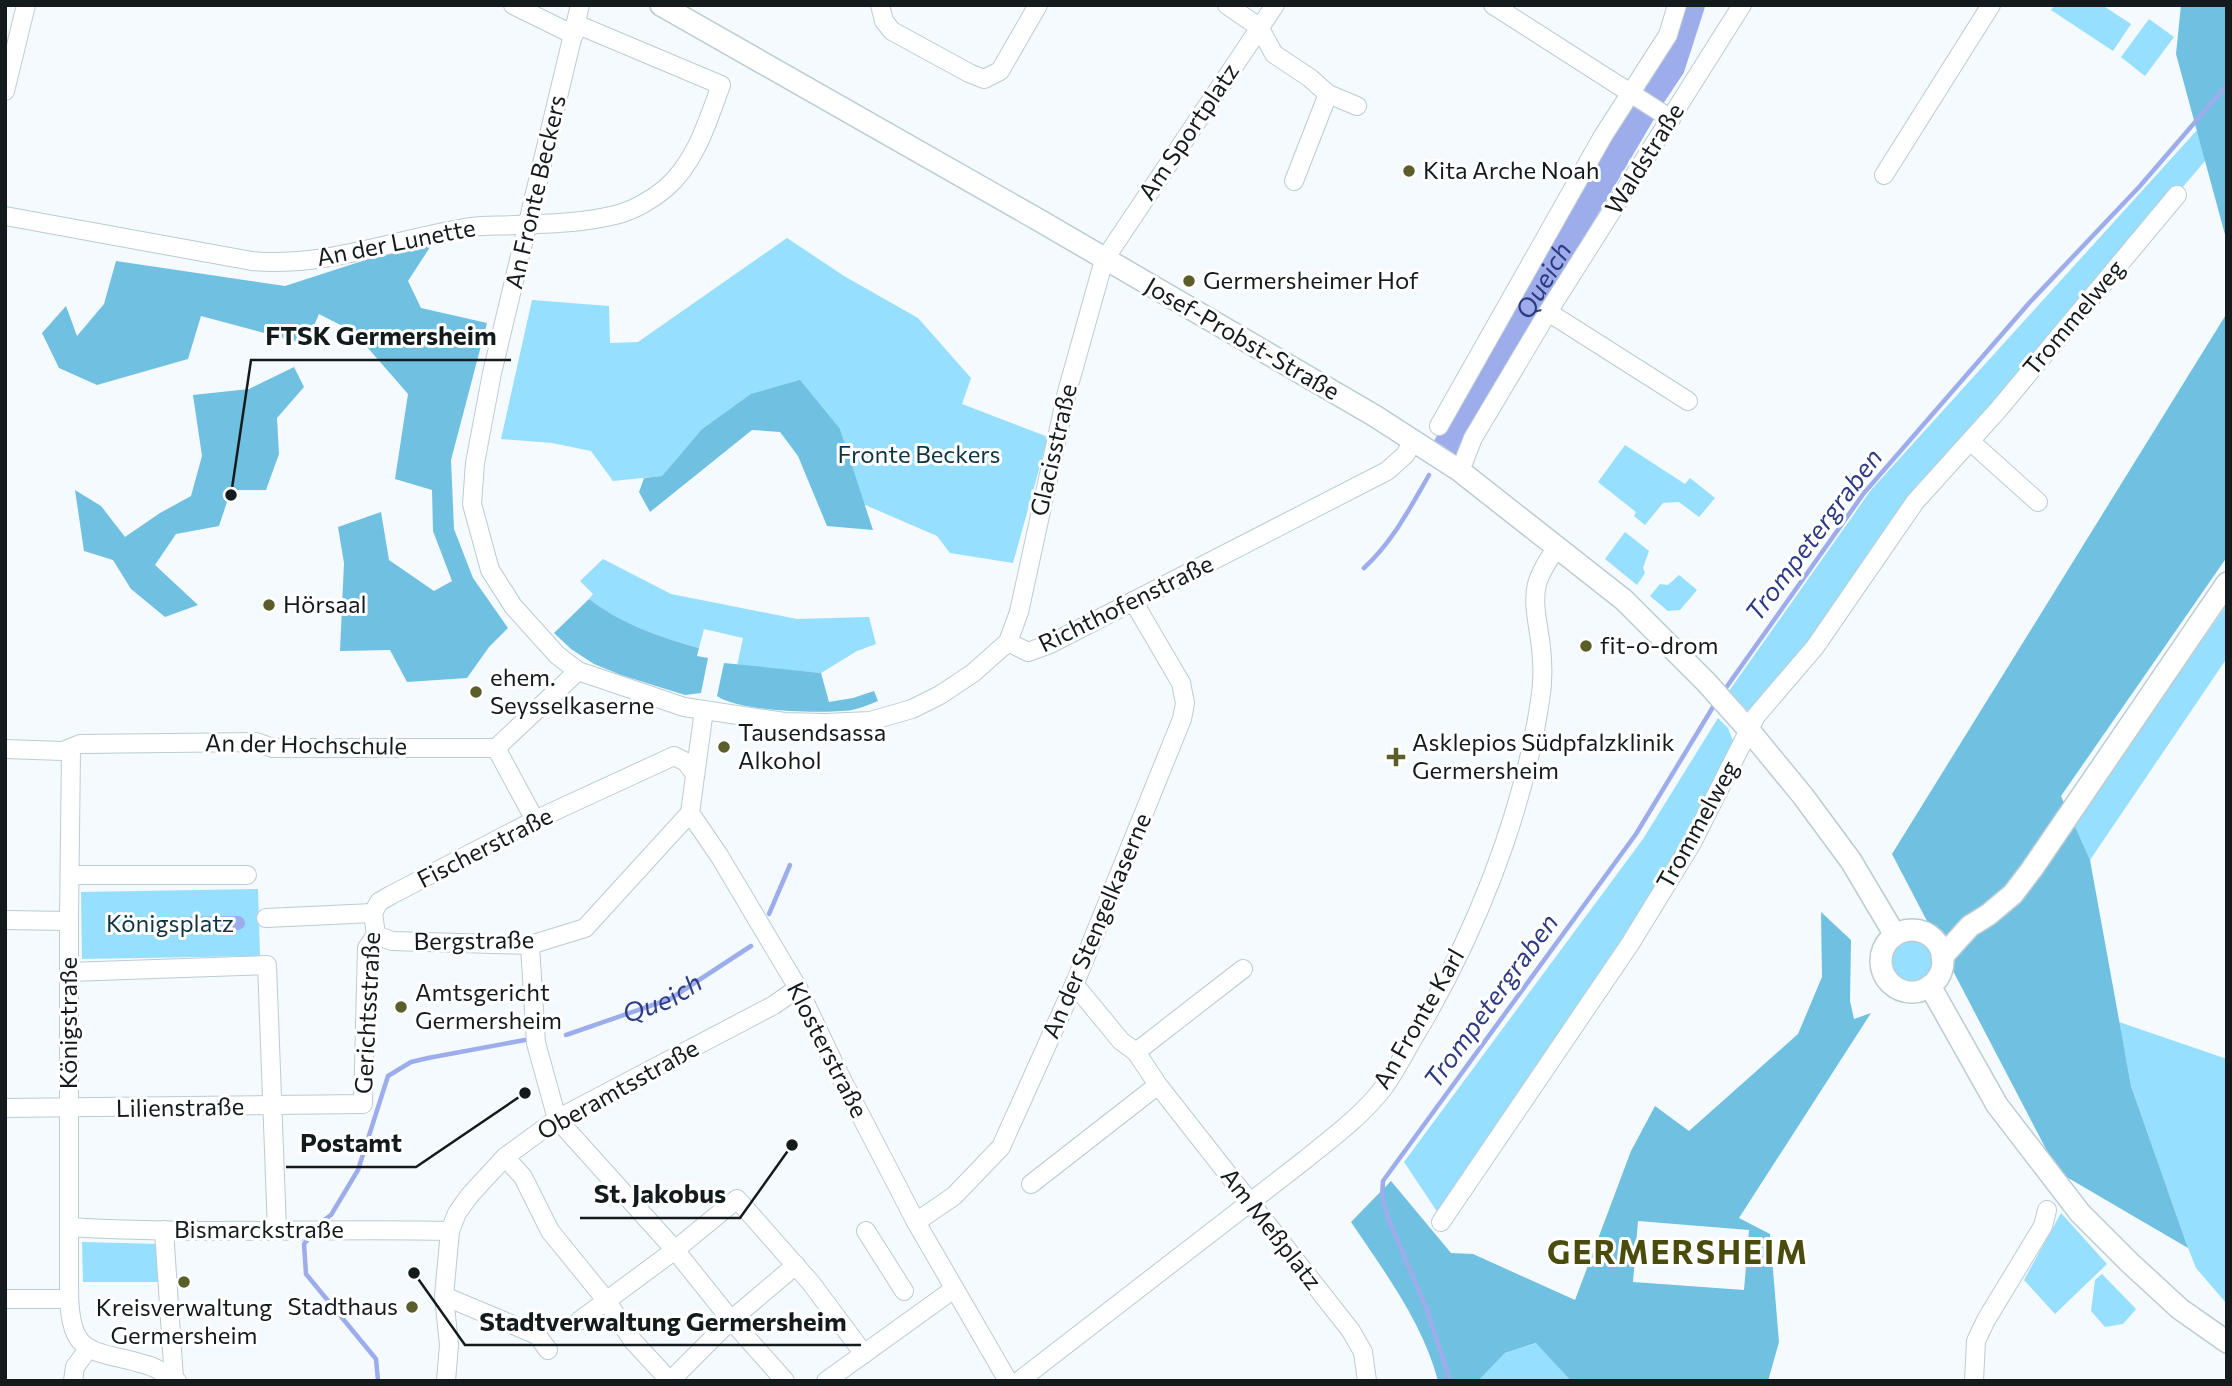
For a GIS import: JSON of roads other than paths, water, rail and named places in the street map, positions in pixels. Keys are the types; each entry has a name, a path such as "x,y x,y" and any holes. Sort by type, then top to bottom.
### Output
{"main road":[{"name":"Josef-Probst-Straße","path":"661,5 1414,440 1460,471 1624,600 1706,682 1803,796 1851,861 1895,935"},
{"path":"1942,957 1970,926 2013,894 2227,583"},
{"path":"1923,932 1937,943 1942,957 1941,971 1930,986 1921,990 1902,990 1886,978 1882,969 1883,950 1895,935 1913,930 1923,932 1970,926"},
{"path":"1930,986 1997,1105 2080,1213 2180,1308 2227,1342"}],"street":[{"path":"5,91 26,5"},
{"path":"513,5 575,29"},
{"name":"An Fronte Beckers","path":"580,5 492,373 475,463 472,504 490,570 530,627 557,655 578,671 684,708 704,710"},
{"path":"880,5 884,21 892,32 984,79 1000,71 1038,5"},
{"path":"1227,5 1259,27 1274,54 1310,78 1328,94 1357,107"},
{"name":"Am Sportplatz","path":"1104,260 1275,5"},
{"path":"1493,5 1671,119"},
{"path":"1439,426 1603,136 1668,35 1677,5"},
{"name":"Waldstraße","path":"1460,471 1478,428 1548,312 1742,5"},
{"path":"1884,174 1991,5"},
{"name":"An der Lunette","path":"5,216 280,264 342,255 475,227 596,220 619,214 666,188 685,168 703,132 721,85 575,29"},
{"path":"1294,181 1328,94"},
{"name":"Trommelweg","path":"1441,1222 1630,944 1692,843 1748,729 1815,648 1915,502 1970,441 2177,195"},
{"name":"Glacisstraße","path":"1008,642 1019,612 1067,392 1104,260"},
{"path":"1548,312 1688,401"},
{"name":"Richthofenstraße","path":"704,710 784,722 870,721 912,709 940,695 973,673 1008,642 1027,652 1037,650 1387,471 1405,455 1414,440"},
{"path":"1970,441 2038,502"},
{"name":"An Fronte Karl","path":"1019,1381 1341,1130 1384,1087 1457,959 1480,908 1509,826 1533,742 1541,690 1542,671 1535,593 1542,572 1557,547"},
{"name":"An der Stengelkaserne","path":"916,1222 954,1196 1001,1147 1074,984 1171,751 1185,704 1181,683 1133,601"},
{"path":"535,820 496,748 578,671"},
{"path":"690,813 704,710"},
{"name":"An der Hochschule","path":"5,750 63,751 80,744 256,742 273,748 496,748"},
{"name":"Königstraße","path":"71,748 69,1299 74,1331 88,1349"},
{"name":"Fischerstraße","path":"373,913 379,902 535,820 674,755 686,762 695,774"},
{"name":"Bergstraße","path":"376,936 392,941 530,945 585,928 690,813"},
{"name":"Klosterstraße","path":"690,813 720,857 797,988 836,1070 916,1222 1008,1381"},
{"path":"70,875 247,875"},
{"path":"266,918 373,913"},
{"name":"Gerichtsstraße","path":"271,1107 363,1104 367,948 376,936 373,913"},
{"path":"5,920 69,921"},
{"path":"530,945 536,1043 557,1119 675,1250 731,1320 785,1381"},
{"path":"69,972 267,965 277,1230"},
{"path":"1136,1052 1243,969"},
{"name":"Am Meßplatz","path":"1074,984 1121,1041 1136,1052 1158,1085 1351,1331 1363,1352 1367,1381"},
{"name":"Oberamtsstraße","path":"446,1381 449,1345 444,1296 450,1231 457,1213 470,1195 505,1157 557,1119 774,1005 797,988"},
{"path":"1031,1184 1158,1085"},
{"name":"Lilienstraße","path":"5,1108 271,1107"},
{"path":"505,1157 523,1177 550,1231 606,1300 633,1341 670,1381 731,1320 796,1265"},
{"path":"579,1321 675,1250 737,1199 796,1265 864,1353"},
{"path":"1974,1381 1976,1341 2043,1226 2047,1210"},
{"name":"Bismarckstraße","path":"69,1227 450,1231"},
{"path":"164,1230 175,1380"},
{"path":"866,1231 904,1291"},
{"path":"826,1381 848,1375 864,1353 954,1289"},
{"path":"444,1296 537,1335 548,1350"},
{"path":"5,1299 69,1299"},
{"path":"73,1381 75,1367 88,1349 104,1356 147,1364 175,1380"}],"waterway":[{"name":"Queich","path":"1654,94 1672,67 1692,5"},
{"name":"Trompetergraben","path":"1723,692 1864,493 2030,302 2140,186 2227,85"},
{"name":"Queich","path":"1446,446 1642,114"},
{"name":"Queich","path":"1364,568 1392,535 1429,475"},
{"name":"Trompetergraben","path":"1450,1381 1427,1310 1388,1218 1382,1197 1383,1181 1636,834 1716,702"},
{"name":"Queich","path":"769,914 790,865"},
{"path":"173,924 238,923"},
{"name":"Queich","path":"566,1035 670,999 751,946"},
{"name":"Queich","path":"324,1220 331,1215 358,1170 388,1076 411,1062 525,1040"},
{"name":"Queich","path":"308,1239 304,1244 306,1274 376,1359 378,1381"}],"place":[{"name":"Kita Arche Noah","path":"1409,171"},
{"name":"Germersheimer Hof","path":"1189,281"},
{"name":"FTSK Germersheim","path":"231,495"},
{"name":"Hörsaal","path":"269,605"},
{"name":"fit-o-drom","path":"1586,646"},
{"name":"ehem. Seysselkaserne","path":"476,692"},
{"name":"Tausendsassa Alkohol","path":"724,747"},
{"name":"Asklepios Südpfalzklinik Germersheim","path":"1396,757"},
{"name":"Amtsgericht Germersheim","path":"401,1007"},
{"name":"Postamt","path":"525,1093"},
{"name":"St. Jakobus","path":"792,1145"},
{"name":"Stadtverwaltung Germersheim","path":"414,1273"},
{"name":"Kreisverwaltung Germersheim","path":"184,1282"},
{"name":"Stadthaus","path":"412,1307"}],"district":[{"name":"GERMERSHEIM","path":"1678,1253"}],"park label":[{"name":"Fronte Beckers","path":"919,455"},
{"name":"Königsplatz","path":"170,924"}]}
